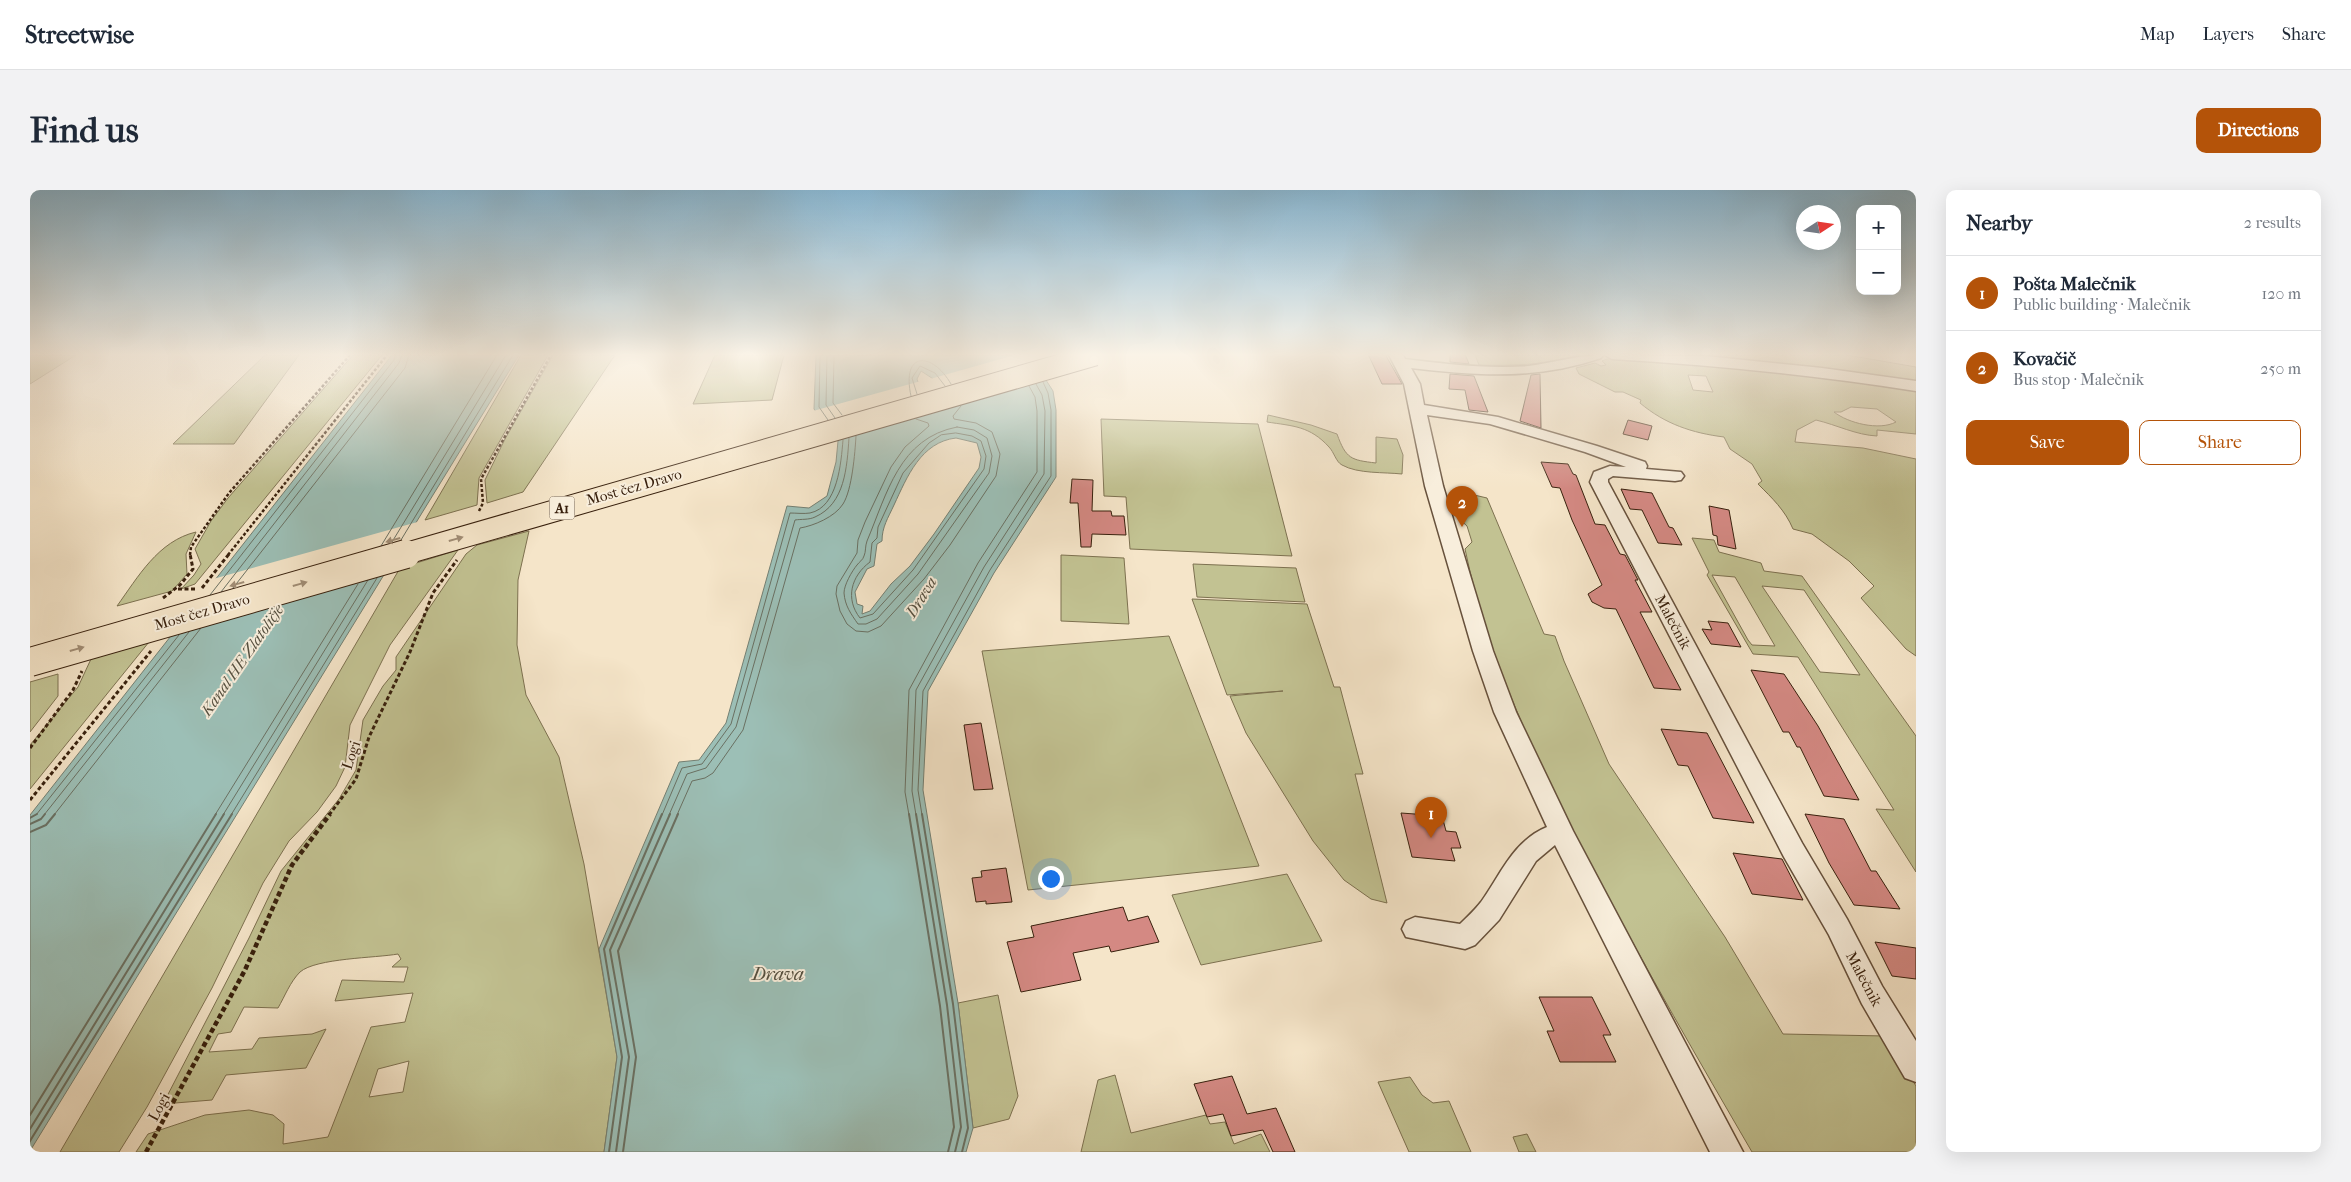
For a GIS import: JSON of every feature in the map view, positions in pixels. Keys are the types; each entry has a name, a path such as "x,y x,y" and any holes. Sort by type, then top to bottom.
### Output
{"highway":[{"name":"Most čez Dravo","path":"30,643 885,400"},
{"name":"Most čez Dravo","path":"30,662 936,400"}],"street":[{"path":"1416,400 1428,463 1483,651 1505,712 1561,832 1727,1152"},
{"name":"Malečnik","path":"1418,409 1492,420 1675,476 1610,471 1600,476 1599,482 1793,850 1838,927 1872,995 1916,1068"},
{"path":"1415,929 1465,936 1492,910 1526,854 1544,838 1561,832"}],"path":[{"path":"162,599 178,589 192,569 190,559 191,547 229,493 310,400"},
{"path":"196,596 351,400"},
{"path":"479,512 483,502 482,479 526,400"},
{"name":"Logi","path":"146,1152 245,970 292,864 356,779 369,737 410,652 433,593 460,556"},
{"path":"178,589 201,589"},
{"path":"30,800 155,646"},
{"path":"30,748 73,690 84,668"}],"green space":[{"path":"219,400 266,400 234,444 173,444"},
{"path":"314,400 345,400 195,584 181,589 201,564 195,549 211,521 228,498"},
{"path":"495,400 523,400 479,478 477,505 425,520"},
{"path":"527,400 585,400 523,492 487,503 485,480"},
{"path":"695,400 772,400 772,400 693,404"},
{"path":"1641,400 1916,400 1916,434 1877,430 1877,436 1869,435 1816,420 1797,430 1795,442 1863,448 1916,459 1916,656 1906,649 1861,598 1874,586 1849,561 1812,534 1793,529 1782,510 1758,484 1762,481 1752,464 1730,449 1724,437 1690,430 1669,422 1640,403","holes":["1851,407 1877,409 1896,422 1881,426 1864,425 1834,412 1841,412"]},
{"path":"1268,415 1311,425 1337,434 1343,449 1350,457 1361,461 1376,463 1376,437 1397,439 1403,455 1402,474 1348,468 1340,464 1329,447 1315,435 1301,428 1267,422"},
{"path":"1101,419 1258,424 1292,556 1130,549 1126,497 1104,496"},
{"path":"1470,494 1487,498 1544,634 1555,636 1609,764 1725,937 1783,1034 1885,1036 1916,1086 1916,1152 1752,1152 1674,1016 1577,839 1520,718 1488,635 1475,592 1465,549 1472,542 1467,526 1455,515 1464,513 1462,496"},
{"path":"529,531 518,580 517,645 526,695 559,757 584,864 617,1057 604,1152 136,1152 148,1134 205,1115 249,1110 273,1115 284,1124 283,1144 328,1137 371,1027 405,1022 413,993 335,1001 342,980 404,982 408,967 392,967 401,959 398,954 332,961 308,967 293,980 278,1008 244,1007 231,1032 218,1034 209,1052 252,1049 259,1038 312,1034 326,1029 306,1068 226,1075 212,1100 163,1104 249,938 281,871 339,799 356,770 363,720 383,686 396,670 396,657 466,554 477,545","holes":["409,1061 403,1092 369,1097 378,1069"]},
{"path":"196,532 186,554 187,574 172,591 117,606 141,572 160,552 171,543"},
{"path":"1692,538 1714,540 1719,552 1761,563 1764,571 1802,576 1916,736 1916,872 1876,809 1894,810 1798,657 1753,654 1707,575 1709,572","holes":["1712,575 1735,577 1775,646 1752,645","1762,586 1804,590 1860,675 1820,672"]},
{"path":"458,550 390,645 350,725 345,767 336,786 317,812 289,841 263,883 212,988 147,1107 119,1152 60,1152 400,568"},
{"path":"1061,555 1124,558 1129,624 1061,621"},
{"path":"1193,564 1296,568 1305,602 1197,597"},
{"path":"1192,599 1307,604 1334,687 1340,687 1363,774 1355,774 1387,903 1371,899 1344,880 1313,841 1246,733 1230,696 1283,691 1227,695"},
{"path":"1169,636 1259,866 1028,890 982,651"},
{"path":"149,642 30,789 30,745 78,687 91,659"},
{"path":"58,674 58,696 30,732 30,682"},
{"path":"1287,874 1322,941 1201,965 1172,895"},
{"path":"998,995 1018,1096 1009,1119 973,1128 958,1003"},
{"path":"1115,1075 1131,1133 1206,1115 1210,1124 1225,1122 1234,1144 1261,1134 1270,1152 1081,1152 1098,1080"},
{"path":"1410,1077 1422,1095 1433,1103 1449,1101 1471,1152 1409,1152 1378,1082"},
{"path":"1527,1134 1536,1152 1519,1152 1513,1137"}],"water":[{"name":"Kanal HE Zlatoličje","path":"357,400 491,400 30,1151 30,815"},
{"name":"Drava","path":"814,400 924,400 925,402 935,400 1054,400 1056,477 994,573 928,691 923,790 958,1003 973,1128 966,1152 604,1152 617,1057 599,949 679,762 699,760 726,723 787,506 809,508 827,496 836,462 838,441 814,409","holes":["956,438 977,443 981,457 979,468 910,566 891,584 870,611 862,614 863,606 857,604 855,592 867,569 874,566 877,544 882,541 886,523 904,483 917,462 933,446 944,441"]}],"pier":[{"path":"853,400 967,400 834,439 813,411"},
{"path":"421,521 391,569 170,634 213,579"}],"building":[{"path":"1467,400 1483,400 1488,412 1469,410"},
{"path":"1525,400 1540,400 1541,428 1520,421"},
{"path":"1628,420 1652,426 1648,440 1623,434"},
{"path":"1541,462 1568,464 1573,474 1576,475 1595,524 1605,525 1620,554 1625,555 1638,580 1635,580 1652,612 1640,612 1681,690 1654,688 1616,609 1604,608 1592,602 1588,594 1602,585 1572,520 1560,488 1552,487"},
{"path":"1072,479 1093,480 1092,511 1111,511 1112,516 1124,516 1126,535 1092,534 1091,547 1081,547 1078,503 1070,503"},
{"path":"1621,489 1652,493 1669,527 1673,528 1682,545 1658,543 1642,510 1630,509"},
{"path":"1709,506 1729,510 1736,549 1718,545 1717,536 1713,535"},
{"path":"1708,621 1728,623 1741,647 1711,644 1702,629 1712,630"},
{"path":"1751,670 1784,674 1818,726 1859,800 1824,796 1800,747 1797,747 1789,732 1783,732"},
{"path":"981,723 993,789 974,790 964,725"},
{"path":"1661,729 1707,733 1754,823 1713,818 1688,766 1678,765"},
{"path":"1401,813 1442,816 1446,831 1456,832 1461,848 1451,848 1455,861 1412,857"},
{"path":"1805,814 1844,819 1871,871 1876,871 1900,909 1854,905 1829,863"},
{"path":"1733,853 1782,859 1803,900 1752,894"},
{"path":"1006,868 1012,902 986,904 986,901 976,902 972,878 982,877 981,871"},
{"path":"1123,907 1128,921 1148,916 1159,942 1111,952 1109,946 1073,953 1081,980 1021,992 1007,942 1034,937 1031,926"},
{"path":"1875,942 1916,948 1916,979 1892,976"},
{"path":"1539,997 1592,997 1611,1035 1603,1035 1616,1062 1560,1062 1547,1031 1554,1031"},
{"path":"1232,1076 1247,1114 1276,1108 1295,1152 1273,1152 1263,1130 1231,1136 1223,1114 1207,1117 1194,1084"}],"place":[{"name":"Kovačič","path":"1462,527"},
{"name":"Pošta Malečnik","path":"1431,838"}]}
